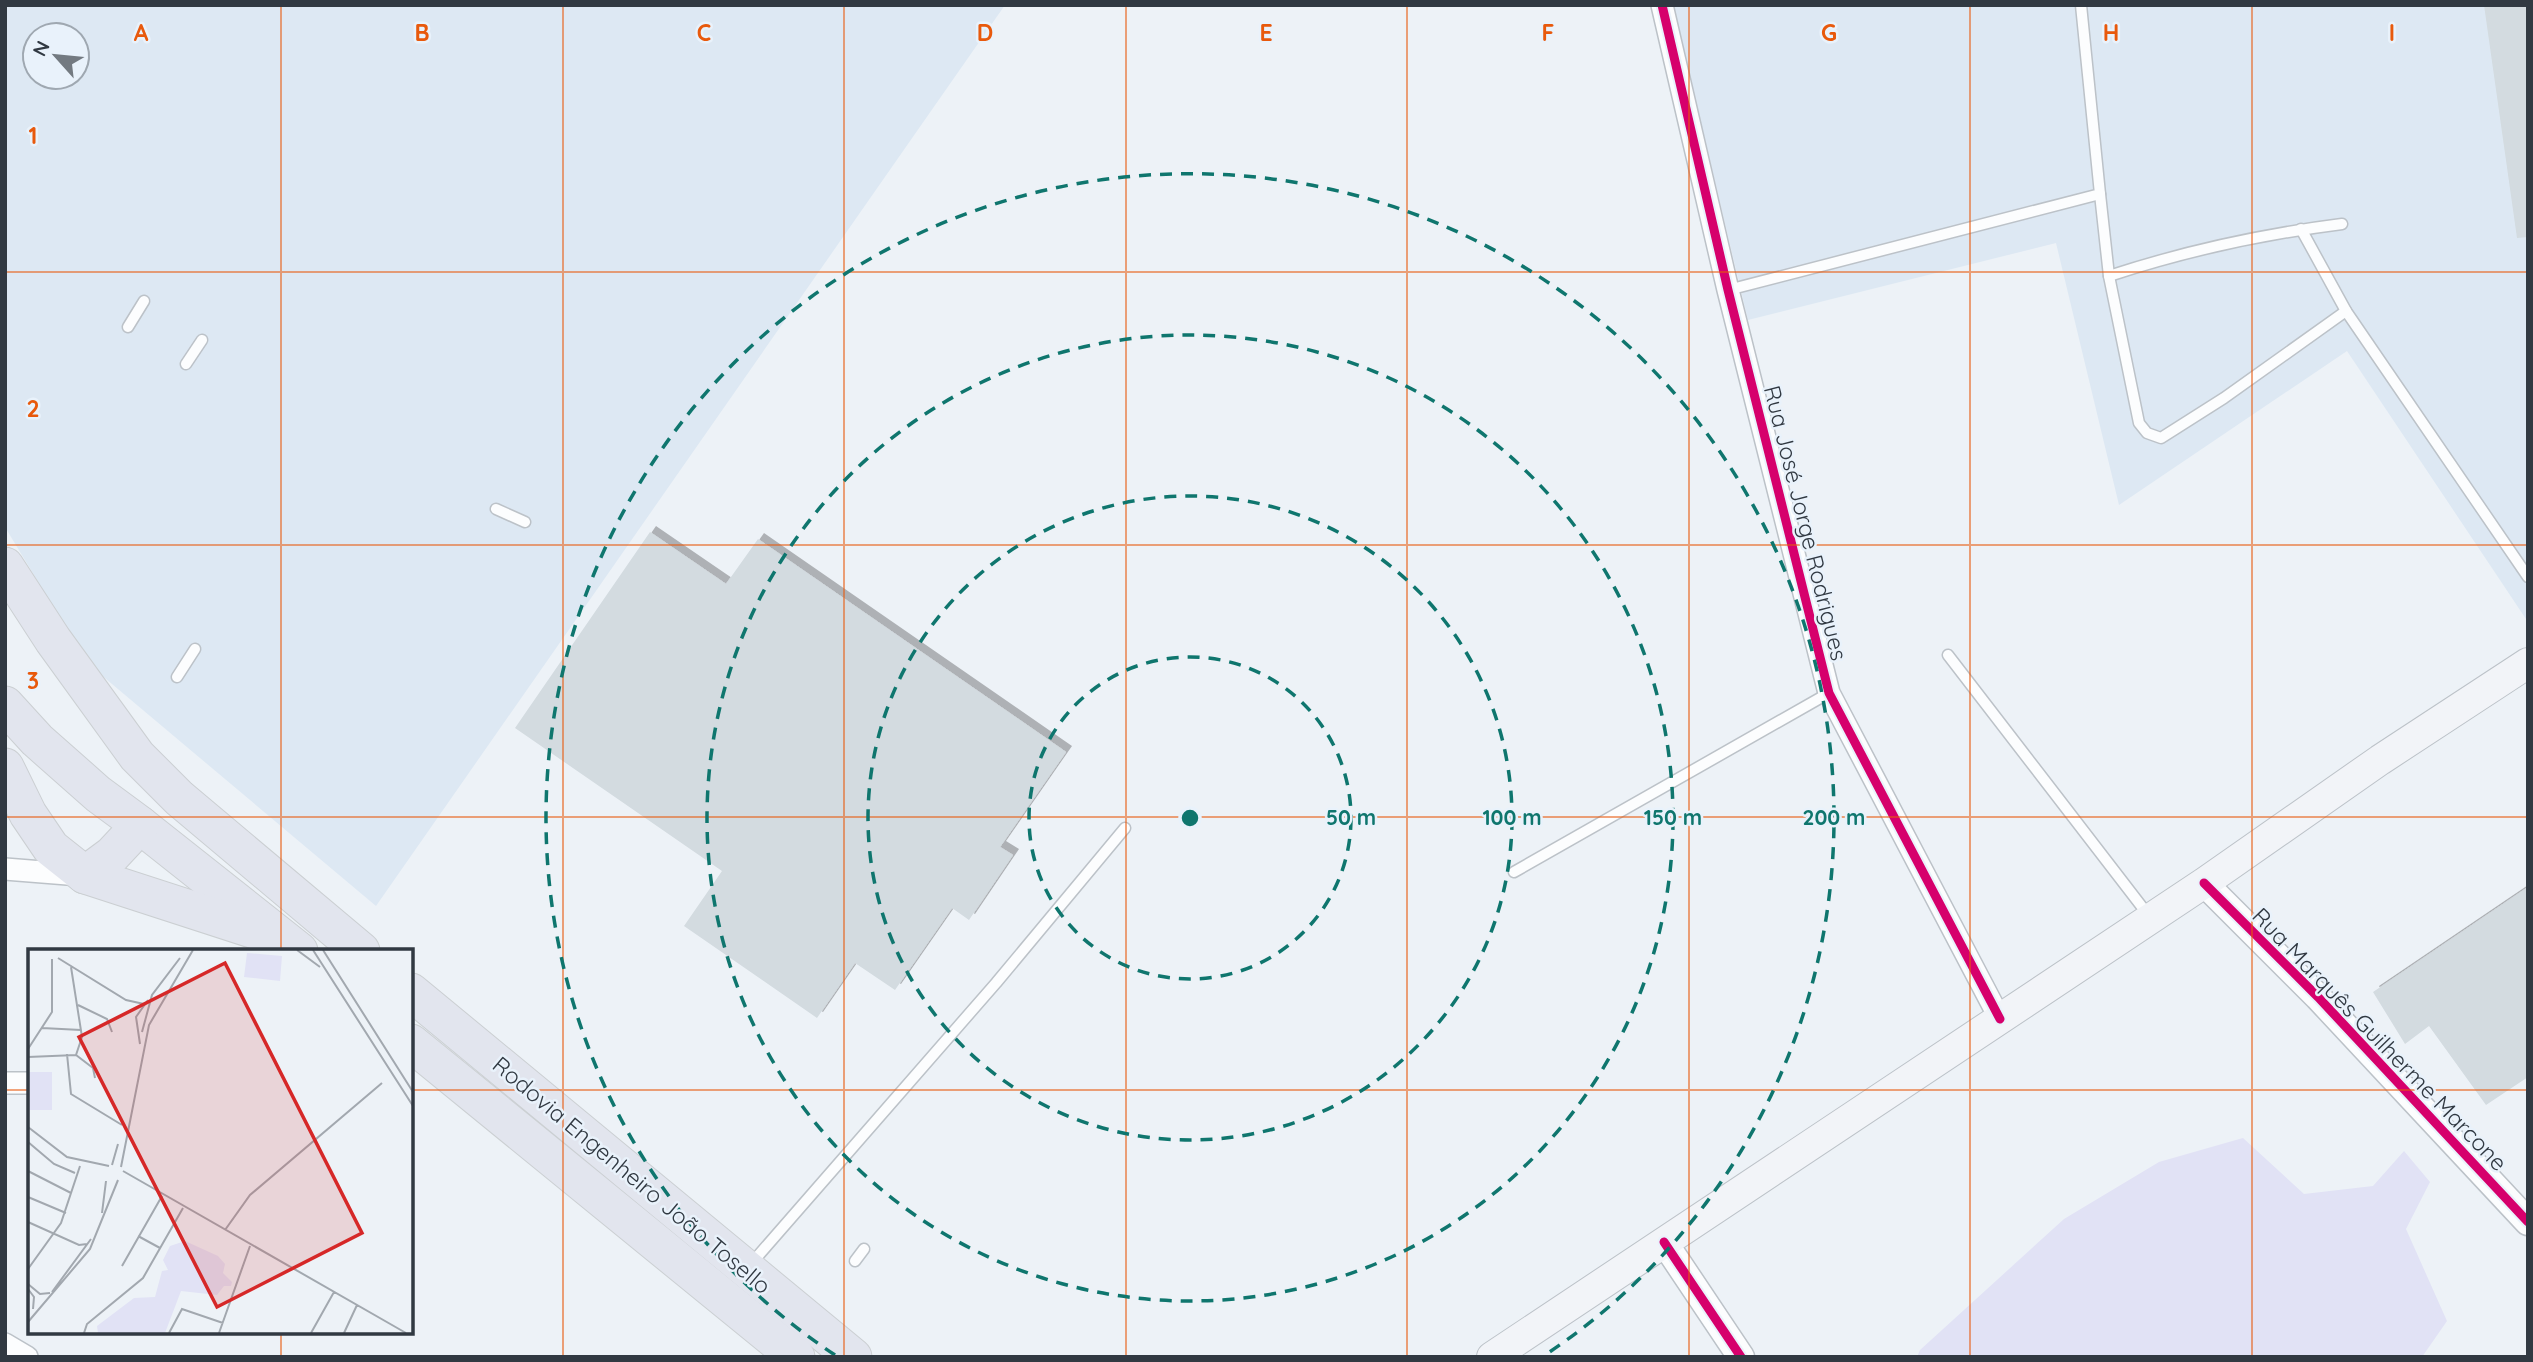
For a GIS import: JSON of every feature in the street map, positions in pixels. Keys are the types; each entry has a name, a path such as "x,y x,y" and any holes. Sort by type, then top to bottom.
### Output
{"highway":[{"path":"5,566 53,640 138,756 179,798 360,949"},
{"path":"5,705 37,740 98,794 293,946"},
{"path":"5,767 28,814 51,848 85,875 293,946"},
{"path":"85,875 112,855 140,825"},
{"name":"Rodovia Engenheiro João Tosello","path":"413,994 853,1357"},
{"name":"Rodovia Engenheiro João Tosello","path":"413,1045 796,1357"}],"main road":[{"path":"1496,1356 2528,663"}],"street":[{"name":"Rua José Jorge Rodrigues","path":"1662,5 1728,290 1829,692 2000,1018"},
{"path":"5,869 85,875"},
{"name":"Rua Marquês Guilherme Marcone","path":"2204,883 2318,997 2528,1223"},
{"path":"5,1083 28,1083"},
{"path":"1664,1242 1741,1357"},
{"path":"5,1344 27,1357"}],"lane":[{"path":"2081,5 2109,276 2139,424 2147,433 2161,438 2224,398 2346,311"},
{"path":"1728,290 2100,194"},
{"path":"2109,276 2152,262 2249,238 2342,224"},
{"path":"2301,229 2346,311 2528,577"},
{"path":"128,327 144,302"},
{"path":"186,364 202,340"},
{"path":"496,509 525,522"},
{"path":"177,677 195,649"},
{"path":"1948,655 2150,918"},
{"path":"1514,872 1829,692"},
{"path":"746,1270 996,983 1125,828"},
{"path":"855,1261 864,1249"}],"shaded area":[{"path":"5,5 1005,5 376,906 87,663 5,527"},
{"path":"1673,5 2528,5 2528,622 2347,351 2119,505 2056,243 1748,320"},
{"path":"2243,1138 2304,1194 2373,1186 2404,1151 2430,1182 2406,1229 2447,1321 2422,1357 1917,1357 1920,1350 2064,1219 2159,1162"}],"building":[{"path":"2484,5 2528,5 2528,237 2517,238"},
{"path":"650,532 726,584 758,539 1066,752 1000,847 1013,855 969,920 952,908 895,990 855,963 817,1018 684,926 722,871 515,728"},
{"path":"2528,887 2528,1077 2486,1105 2429,1026 2405,1044 2373,992"}],"cycle path":[{"path":"1662,5 1728,290 1829,693 2000,1019"},
{"path":"2204,883 2318,997 2528,1222"},
{"path":"1664,1242 1741,1357"}]}
